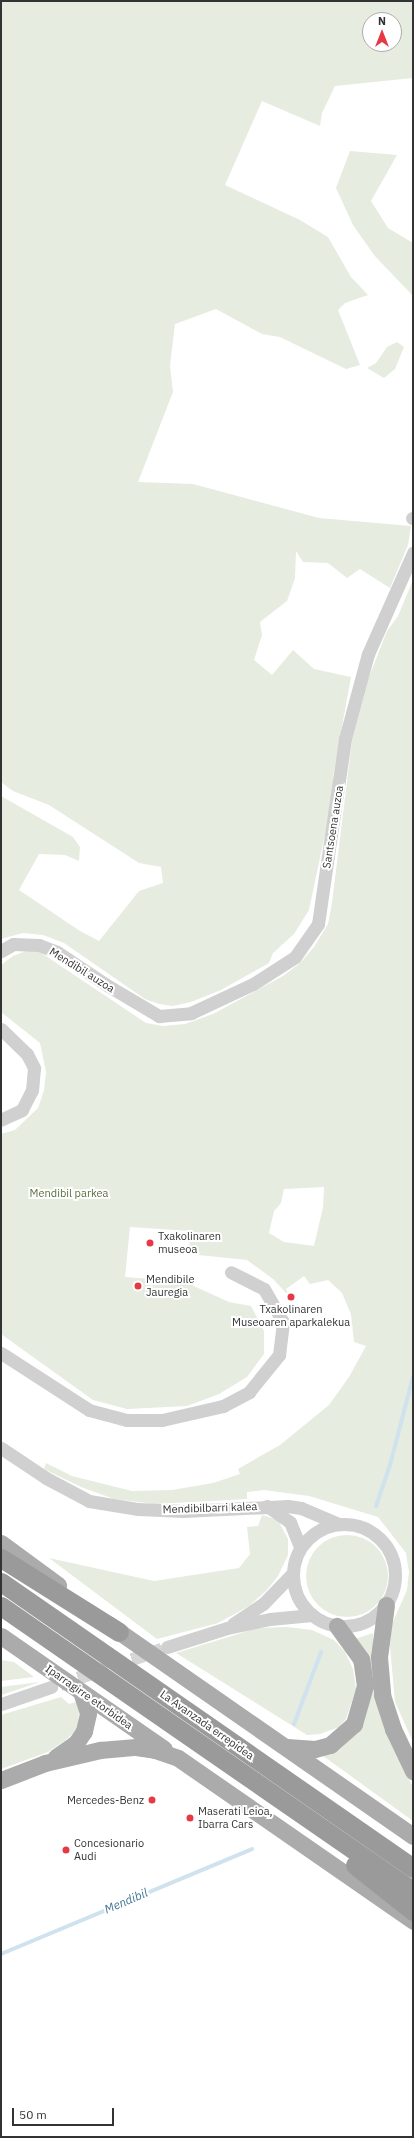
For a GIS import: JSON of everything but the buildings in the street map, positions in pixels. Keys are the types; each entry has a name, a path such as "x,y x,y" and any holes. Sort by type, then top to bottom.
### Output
{"highway":[{"path":"1,1558 119,1632"},
{"name":"La Avanzada errepidea","path":"1,1582 413,1868"},
{"name":"La Avanzada errepidea","path":"1,1606 177,1730 413,1891"},
{"path":"177,1730 413,1911"}],"main road":[{"path":"1,1543 119,1632 413,1836"},
{"path":"386,1605 379,1656 382,1695 392,1728 413,1771"},
{"path":"286,1747 315,1749 330,1745 354,1724 365,1686 361,1659 337,1626"},
{"name":"Iparragirre etorbidea","path":"1,1636 413,1921"},
{"path":"46,1763 76,1743 84,1732 88,1713 81,1692"},
{"path":"1,1780 46,1763 100,1750 136,1747 155,1750 178,1758"}],"street":[{"name":"Santsoena auzoa","path":"159,1016 191,1013 253,984 295,957 318,924 345,739 368,654 413,553"},
{"name":"Mendibil auzoa","path":"1,951 13,944 38,945 57,952 105,984 159,1016"},
{"path":"1,1029 27,1054 34,1068 32,1090 22,1110 1,1120"},
{"path":"1,1353 89,1410 126,1420 162,1420 223,1406 249,1392 279,1355 283,1322 264,1289 231,1272"},
{"name":"Mendibilbarri kalea","path":"1,1448 46,1478 89,1501 138,1509 183,1511 267,1506 301,1508 338,1524"},
{"name":"Mendibilbarri kalea","path":"267,1506 290,1522 300,1547"},
{"path":"167,1647 227,1628 270,1619 312,1615 337,1626 351,1626 364,1622 386,1605 394,1590 395,1578 392,1555 383,1540 370,1530 354,1524 338,1524 323,1528 310,1536 300,1547 292,1574 263,1604 227,1628"},
{"path":"292,1574 298,1596 312,1615"},
{"path":"2,1703 51,1687"}],"green space":[{"path":"1,1 413,1 413,78 335,86 322,113 320,126 262,101 225,185 300,220 328,237 351,277 368,295 345,303 338,310 360,365 346,369 280,337 262,334 216,309 175,324 170,366 173,392 138,482 193,484 319,518 411,526 408,545 390,588 360,569 347,578 328,563 303,562 296,551 295,578 287,601 260,622 262,635 254,660 272,675 293,650 314,669 351,677 333,776 335,787 309,910 294,934 273,953 269,963 221,990 191,1002 173,1006 159,1004 145,999 64,943 43,935 23,933 1,939 1,796 73,837 80,847 79,861 65,855 39,854 19,890 80,931 99,941 139,891 163,883 161,867 139,863 49,805 13,791 1,782"},
{"path":"350,151 397,155 371,201 388,228 413,243 413,296 374,255 353,225 336,188"},
{"path":"397,342 404,347 395,369 384,378 367,368 376,363 387,347"},
{"name":"Mendibil parkea","path":"413,580 413,1742 395,1702 390,1646 392,1624 407,1590 409,1572 406,1553 378,1517 309,1496 264,1490 247,1492 247,1499 155,1504 114,1499 81,1487 44,1469 46,1463 72,1476 132,1491 172,1490 213,1483 240,1474 238,1469 280,1445 329,1405 349,1377 366,1346 354,1342 351,1314 342,1293 328,1280 310,1284 304,1276 286,1289 289,1296 273,1279 247,1260 189,1254 190,1231 130,1227 125,1277 185,1282 229,1302 251,1306 264,1331 264,1354 247,1377 219,1394 187,1406 127,1409 93,1400 1,1334 1,1134 15,1130 38,1108 44,1090 46,1072 40,1043 1,1012 1,965 13,956 34,948 146,1023 163,1026 185,1024 213,1014 283,976 300,963 314,947 328,924 332,903 352,741 369,677 387,631 398,616","holes":["324,1187 323,1207 314,1246 284,1242 269,1233 274,1211 281,1203 284,1189"]},
{"path":"262,1515 278,1520 288,1539 288,1555 278,1576 267,1590 249,1606 218,1623 157,1639 49,1558 154,1581 239,1568 250,1554 247,1527 258,1526"},
{"path":"339,1535 355,1535 370,1542 381,1553 388,1568 388,1584 385,1592 376,1605 363,1614 355,1617 339,1617 324,1610 313,1599 306,1584 306,1568 313,1553 324,1542"},
{"path":"287,1627 312,1630 334,1640 345,1652 353,1669 356,1689 346,1719 339,1727 320,1734 307,1735 176,1653 258,1628"},
{"path":"373,1633 373,1662 390,1742 413,1787 413,1821 319,1753 342,1745 357,1734 364,1721 369,1704 352,1640"},
{"path":"1,1660 14,1662 34,1677 1,1681"},
{"path":"40,1682 1,1695 1,1687"},
{"path":"61,1697 69,1704 76,1702 79,1708 78,1728 67,1739 48,1752 1,1769 1,1715"}],"waterway":[{"path":"376,1506 390,1465 413,1377"},
{"path":"294,1724 321,1652"},
{"name":"Mendibil","path":"1,1954 252,1849"}],"tunnel":[{"path":"60,1684 167,1647"}],"place":[{"name":"Txakolinaren museoa","path":"150,1243"},
{"name":"Mendibile Jauregia","path":"138,1286"},
{"name":"Txakolinaren Museoaren aparkalekua","path":"291,1297"},
{"name":"Mercedes-Benz","path":"152,1800"},
{"name":"Maserati Leioa, Ibarra Cars","path":"190,1818"},
{"name":"Concesionario Audi","path":"66,1850"}]}
